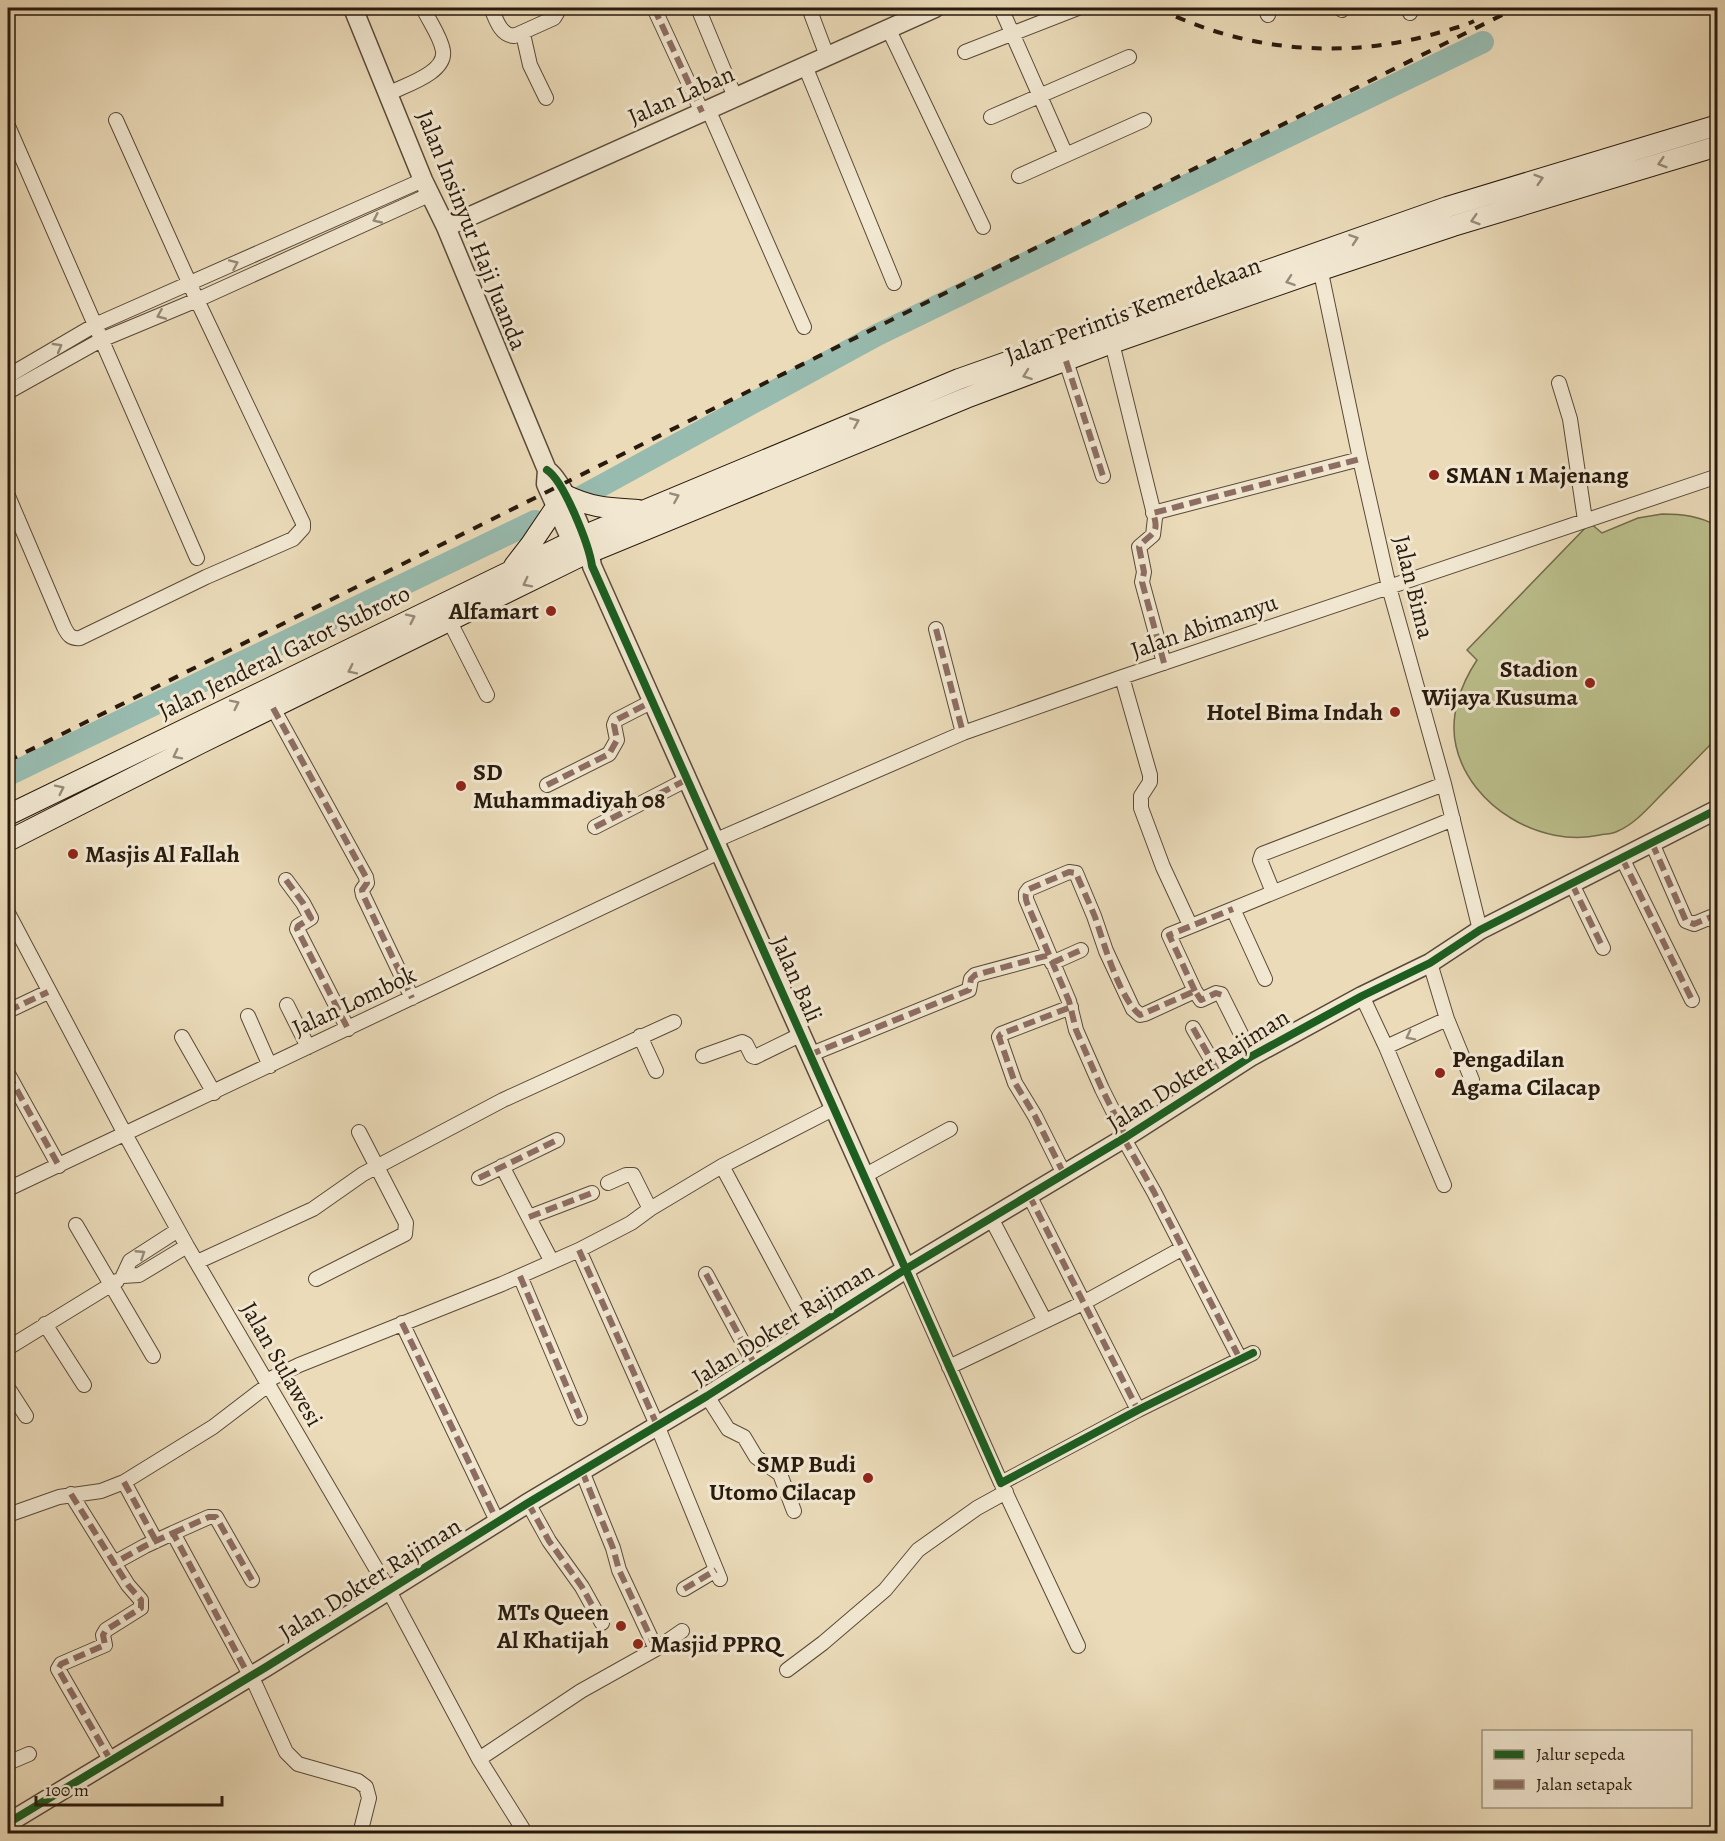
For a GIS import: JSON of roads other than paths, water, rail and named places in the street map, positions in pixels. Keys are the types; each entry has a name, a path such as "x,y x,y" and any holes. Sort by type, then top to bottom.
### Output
{"main road":[{"name":"Jalan Perintis Kemerdekaan","path":"583,551 966,398 1113,343 1319,261 1447,207 1718,125"},
{"name":"Jalan Perintis Kemerdekaan","path":"583,551 643,510 959,379 1319,261 1453,226 1718,146"},
{"path":"959,379 966,398"},
{"path":"510,570 560,501 601,508 643,510"},
{"name":"Jalan Jenderal Gatot Subroto","path":"8,815 510,570 583,551"},
{"name":"Jalan Jenderal Gatot Subroto","path":"8,841 450,622 583,551"}],"street":[{"name":"Jalan Insinyur Haji Juanda","path":"353,8 547,470 554,475 560,501 583,551"},
{"path":"390,93 434,71 442,61 443,49 423,8"},
{"path":"491,8 502,31 508,36 523,34 554,18 560,8"},
{"path":"654,8 705,111 804,327"},
{"path":"698,8 735,97"},
{"path":"809,8 826,56"},
{"name":"Jalan Laban","path":"446,226 935,8"},
{"path":"1001,8 1066,155"},
{"path":"965,52 1077,8"},
{"path":"888,28 983,227"},
{"path":"523,34 530,65 546,98"},
{"path":"991,117 1129,57"},
{"path":"805,66 894,282"},
{"path":"8,496 64,627 74,639 298,536 302,531 303,523 197,300 116,120"},
{"path":"1019,176 1144,120"},
{"path":"8,126 196,558"},
{"path":"8,376 95,326 294,236 427,187"},
{"path":"8,392 101,340 302,253 427,187"},
{"path":"294,236 302,253"},
{"name":"Jalan Bima","path":"1319,261 1389,587 1444,784 1480,930"},
{"path":"1113,343 1158,512 1155,531 1139,547 1144,572 1142,582 1164,663"},
{"path":"1066,361 1103,476"},
{"path":"1559,383 1570,419 1585,520"},
{"path":"1158,512 1360,459"},
{"name":"Jalan Abimanyu","path":"717,847 963,733 1718,476"},
{"name":"Jalan Bali","path":"583,551 949,1367 1078,1646"},
{"path":"450,622 487,695"},
{"path":"936,629 963,733"},
{"path":"1122,677 1150,775 1150,782 1141,796 1141,808 1163,867 1190,926"},
{"path":"547,785 609,754 617,740 614,725 616,720 651,702"},
{"path":"273,708 366,877 367,883 363,888 363,895 412,998"},
{"path":"595,827 686,780"},
{"path":"1273,892 1260,860 1262,854 1444,784"},
{"name":"Jalan Dokter Rajiman","path":"8,1823 706,1396 906,1269 1125,1138 1252,1056 1322,1016 1430,963 1480,930 1718,808"},
{"path":"1252,1056 1221,994 1216,993 1201,1000 1195,991 1170,938 1171,933 1453,819"},
{"path":"1652,843 1686,921 1694,924 1711,917 1718,924"},
{"name":"Jalan Lombok","path":"8,1188 348,1029 717,847"},
{"path":"1622,858 1692,1000"},
{"path":"787,1670 878,1597 918,1550 1004,1488 1138,1410 1247,1356 1184,1248 1125,1138 1076,1030 1071,1007 1029,908 1026,893 1029,889 1073,872 1076,873 1112,965 1133,1009 1140,1015 1195,991"},
{"path":"286,880 303,903 310,918 300,924 297,929 348,1029"},
{"path":"1572,884 1603,948"},
{"path":"1233,909 1265,979"},
{"name":"Jalan Sulawesi","path":"8,913 48,992 187,1246 388,1589 478,1759 526,1833"},
{"path":"810,1055 969,990 971,979 975,975 1081,950"},
{"path":"1430,963 1448,1019 1472,1080"},
{"path":"8,1011 48,992"},
{"path":"1362,996 1444,1185"},
{"path":"287,1005 308,1047"},
{"path":"1064,1174 1035,1116 1015,1083 999,1037 1001,1034 1071,1007"},
{"path":"248,1016 270,1066"},
{"path":"1386,1047 1448,1019"},
{"path":"197,1262 313,1209 376,1167 503,1101 674,1022"},
{"path":"1193,1028 1220,1075"},
{"path":"703,1056 742,1042 746,1044 754,1057 801,1035"},
{"path":"640,1036 656,1071"},
{"path":"182,1037 214,1092"},
{"path":"8,1074 58,1166"},
{"path":"8,1515 71,1494 101,1491 124,1482 213,1427 267,1383 299,1365 579,1250 631,1223 722,1166 833,1109"},
{"path":"864,1176 950,1129"},
{"path":"316,1279 405,1234 406,1223 359,1132"},
{"path":"479,1178 557,1140"},
{"path":"502,1166 552,1262"},
{"path":"722,1166 810,1330"},
{"path":"608,1183 627,1175 633,1175 650,1209"},
{"path":"529,1217 592,1193"},
{"path":"1029,1196 1138,1410"},
{"path":"991,1218 1045,1321"},
{"path":"76,1225 153,1356"},
{"path":"123,1276 130,1261 178,1230"},
{"path":"8,1348 123,1276 139,1275 187,1246"},
{"path":"949,1367 1083,1303 1184,1248"},
{"path":"579,1250 657,1425 718,1574 684,1589"},
{"path":"706,1274 755,1365"},
{"path":"520,1276 580,1418"},
{"path":"402,1323 498,1523"},
{"path":"45,1324 84,1385"},
{"path":"8,1388 26,1416"},
{"path":"706,1396 728,1429 744,1437 756,1457 780,1474 794,1511"},
{"path":"582,1471 613,1548 619,1570 656,1649"},
{"path":"124,1482 156,1541"},
{"path":"71,1494 128,1585 141,1600 141,1608 106,1630 103,1635 105,1645 61,1664 58,1669 111,1761"},
{"path":"528,1503 549,1541 578,1582 602,1623"},
{"path":"114,1563 209,1516 216,1517 252,1580"},
{"path":"173,1533 249,1676 286,1752 298,1764 358,1781 366,1787 369,1798 360,1833"},
{"path":"478,1759 581,1691 656,1649 682,1631"},
{"path":"8,1761 29,1754"}],"waterway":[{"path":"577,499 877,335 1483,42"},
{"path":"8,775 535,521"}],"railway":[{"path":"1158,8 1190,23 1224,34 1259,42 1329,49 1400,42 1474,21"},
{"path":"8,761 1516,8"}],"place":[{"name":"SMAN 1 Majenang","path":"1434,475"},
{"name":"Alfamart","path":"551,611"},
{"name":"Stadion Wijaya Kusuma","path":"1590,683"},
{"name":"Hotel Bima Indah","path":"1395,712"},
{"name":"SD Muhammadiyah 08","path":"461,786"},
{"name":"Masjis Al Fallah","path":"73,854"},
{"name":"Pengadilan Agama Cilacap","path":"1440,1073"},
{"name":"SMP Budi Utomo Cilacap","path":"868,1478"},
{"name":"MTs Queen Al Khatijah","path":"621,1626"},
{"name":"Masjid PPRQ","path":"638,1644"}]}
